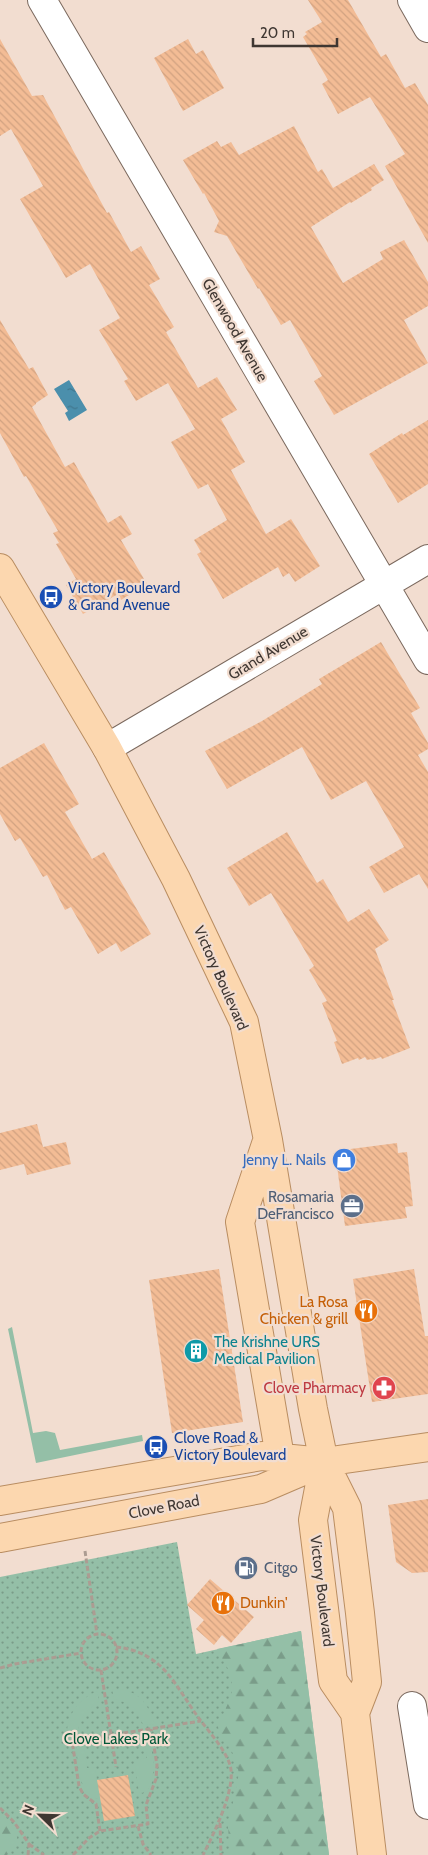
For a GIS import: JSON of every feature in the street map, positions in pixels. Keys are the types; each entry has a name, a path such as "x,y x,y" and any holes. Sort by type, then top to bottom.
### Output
{"main road":[{"name":"Victory Boulevard","path":"0,568 107,748 176,879 244,1022 268,1140 313,1409 324,1462 313,1520 333,1682 355,1713 372,1855"},
{"path":"268,1140 240,1222 280,1457"},
{"name":"Clove Road","path":"1,1496 262,1456 324,1462 428,1448"},
{"name":"Clove Road","path":"0,1538 261,1489 324,1462"}],"street":[{"name":"Glenwood Avenue","path":"42,0 428,660"},
{"path":"412,0 428,28"},
{"name":"Grand Avenue","path":"107,748 428,558"},
{"path":"412,1706 428,1805"}],"path":[{"path":"85,1551 97,1634"},
{"path":"97,1634 109,1638 116,1647 112,1664 101,1670 96,1670 86,1664 81,1653 84,1642 97,1634"},
{"path":"116,1647 129,1648 142,1653 163,1668 201,1721 214,1735 231,1766 230,1781 220,1822 203,1855"},
{"path":"0,1668 81,1653"},
{"path":"101,1670 116,1767"},
{"path":"100,1831 96,1804 83,1794 79,1786 72,1741 201,1721"},
{"path":"73,1855 89,1838 100,1831 148,1824 146,1805 156,1779 157,1765 151,1729"},
{"path":"0,1808 14,1822 29,1844 44,1855"},
{"path":"220,1822 221,1855"},
{"path":"138,1826 143,1844 151,1855"},
{"path":"28,1855 29,1844"}],"green space":[{"path":"12,1327 33,1433 46,1431 55,1433 60,1450 142,1435 143,1441 36,1463 8,1329"},
{"name":"Clove Lakes Park","path":"177,1542 196,1654 301,1631 329,1855 0,1855 0,1577"},
{"path":"301,1631 329,1855 230,1855 228,1826 239,1774 236,1759 218,1727 232,1694 232,1676 217,1649"},
{"path":"112,1689 129,1691 140,1698 149,1709 155,1724 143,1725 139,1714 133,1707 125,1702 114,1699"},
{"path":"97,1691 99,1701 83,1716 79,1725 78,1736 67,1738 67,1730 74,1709 84,1699"},
{"path":"149,1735 154,1764 152,1782 148,1790 142,1793 139,1792 134,1760 147,1758 144,1736"},
{"path":"76,1744 84,1744 87,1768 95,1767 100,1800 87,1791 80,1777"},
{"path":"0,1815 14,1830 17,1838 13,1849 7,1855 0,1855"}],"water":[{"path":"69,380 87,410 69,421 65,413 68,411 54,389"}],"building":[{"path":"308,0 348,0 381,57 386,54 405,88 415,83 428,105 428,243 385,166 405,154 370,97 338,114 322,84 328,80 303,37 307,34 305,32 322,22"},
{"path":"0,39 32,96 43,95 107,213 109,212 131,252 141,246 160,279 149,285 174,327 166,332 198,388 217,377 237,410 221,419 245,462 231,470 266,534 291,519 320,566 295,582 289,573 283,577 278,567 223,599 197,554 201,552 194,540 227,520 208,484 198,489 171,442 195,429 168,383 136,401 124,381 128,379 99,330 120,318 90,264 66,278 20,199 43,186 11,129 0,136"},
{"path":"188,39 196,54 203,50 224,88 183,111 154,58"},
{"path":"294,126 318,172 322,169 333,188 374,164 384,180 371,188 372,190 311,227 343,283 383,259 380,252 404,240 428,282 428,306 404,320 428,363 334,415 314,381 322,376 290,320 281,325 227,236 214,232 219,221 183,160 217,141 221,147 231,142 239,155"},
{"path":"0,320 29,369 33,367 48,395 32,407 65,467 74,462 108,523 121,515 132,534 121,540 147,584 121,600 118,594 83,614 66,585 76,579 56,544 59,543 53,533 58,531 26,476 24,477 0,433"},
{"path":"428,420 428,484 398,503 369,454 402,433 403,435"},
{"path":"381,642 420,708 411,713 428,743 428,749 418,755 428,772 428,889 419,874 384,893 369,867 404,847 366,781 331,800 302,747 227,789 205,751 262,721 322,684 319,679"},
{"path":"44,743 79,804 65,812 92,859 104,852 151,934 121,952 116,943 98,954 71,907 65,910 47,875 43,877 20,838 15,841 0,814 0,768"},
{"path":"287,832 317,883 323,879 348,922 369,909 389,940 375,949 410,1048 382,1059 381,1057 367,1060 365,1057 342,1064 334,1042 337,1041 322,1003 327,1001 309,970 314,966 271,893 249,906 227,868"},
{"path":"37,1124 43,1147 66,1142 71,1164 27,1175 24,1164 0,1170 0,1133"},
{"path":"397,1143 398,1153 407,1152 413,1206 405,1207 407,1218 345,1226 335,1151"},
{"name":"The Krishne URS Medical Pavilion","path":"219,1269 243,1422 172,1433 149,1280"},
{"path":"414,1269 425,1336 428,1336 428,1394 372,1402 353,1279"},
{"path":"428,1499 428,1572 412,1573 396,1562 388,1505"},
{"path":"210,1579 254,1617 231,1643 222,1635 214,1645 196,1629 204,1620 187,1605"},
{"path":"128,1775 135,1816 104,1821 97,1780"}],"place":[{"name":"Victory Boulevard & Grand Avenue","path":"51,597"},
{"name":"Jenny L. Nails","path":"344,1160"},
{"name":"Rosamaria DeFrancisco","path":"352,1206"},
{"name":"La Rosa Chicken & grill","path":"366,1311"},
{"name":"The Krishne URS Medical Pavilion","path":"196,1351"},
{"name":"Clove Pharmacy","path":"384,1388"},
{"name":"Clove Road & Victory Boulevard","path":"156,1447"},
{"name":"Citgo","path":"246,1568"},
{"name":"Dunkin'","path":"223,1603"}]}
